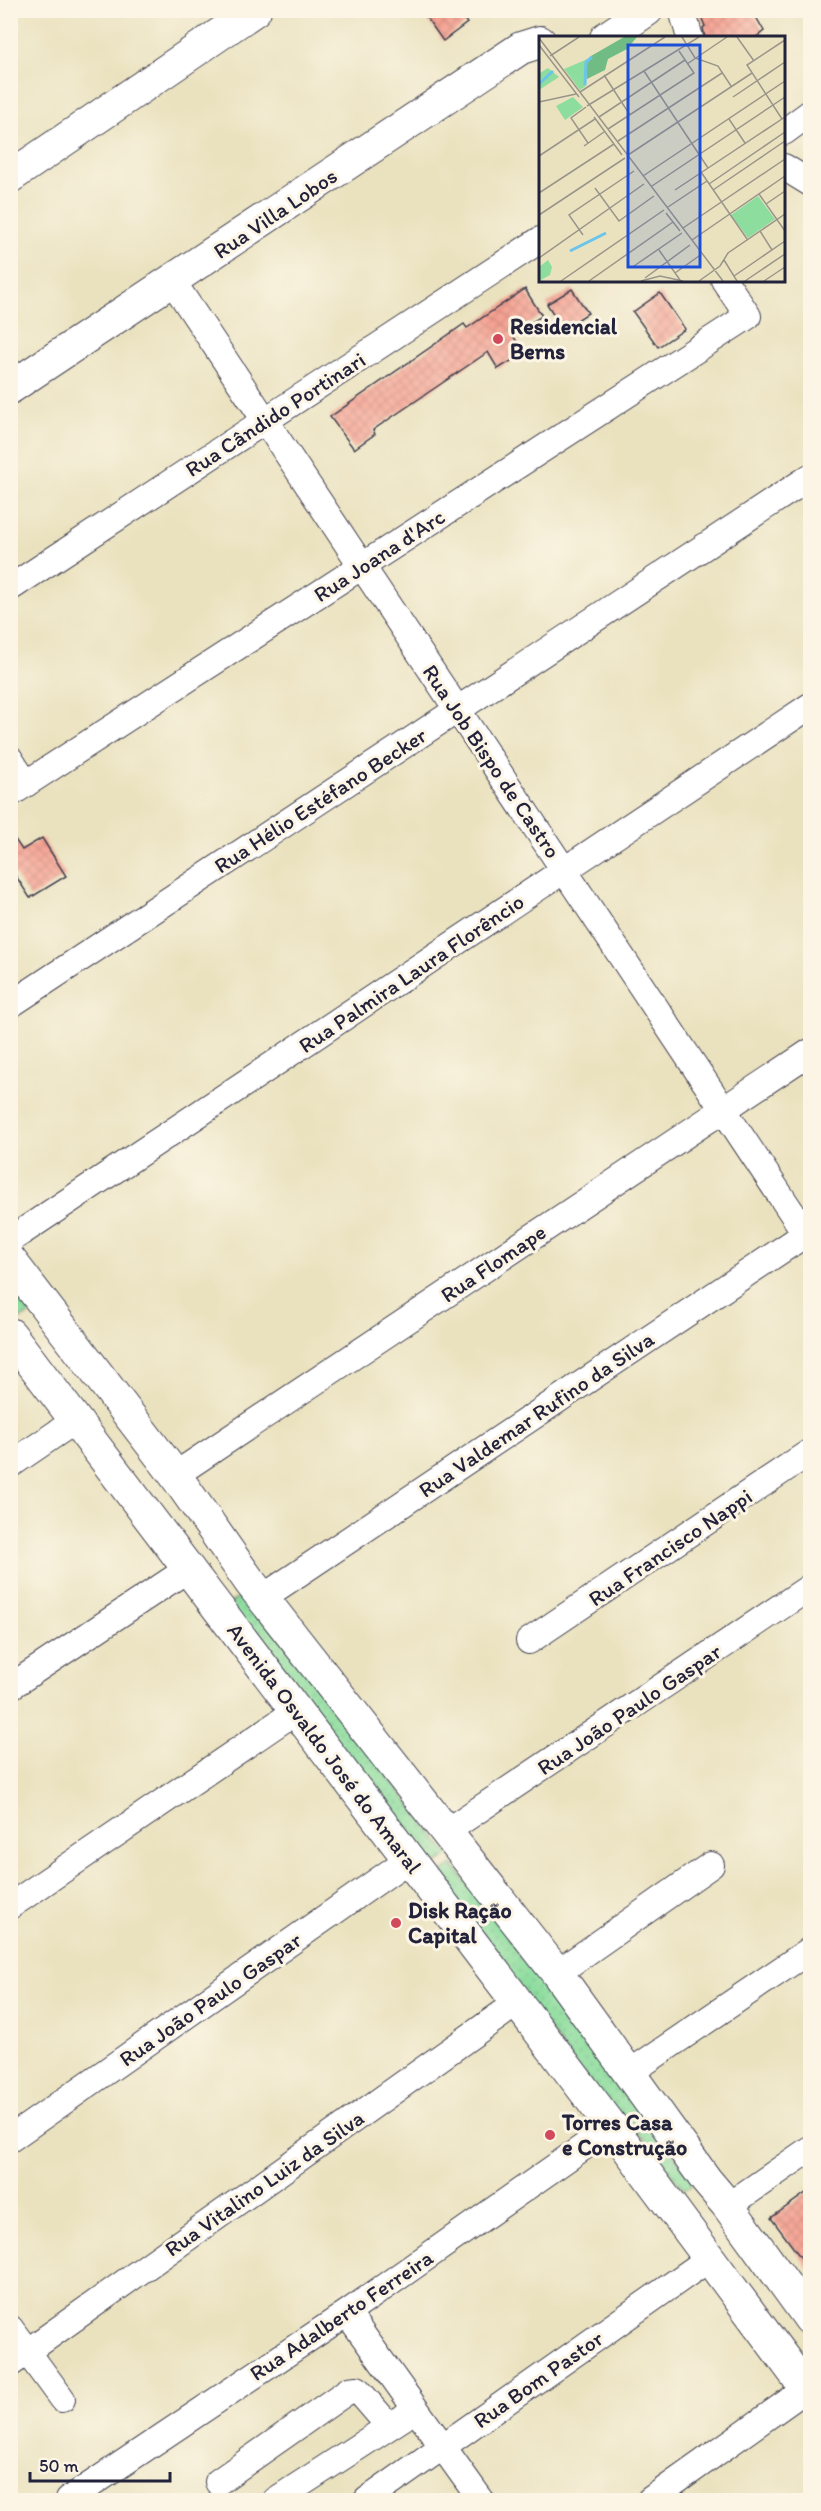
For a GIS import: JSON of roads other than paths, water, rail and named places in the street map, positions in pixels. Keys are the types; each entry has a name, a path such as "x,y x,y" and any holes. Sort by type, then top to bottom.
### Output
{"main road":[{"path":"10,177 255,10"},
{"path":"609,36 647,10"},
{"name":"Rua Villa Lobos","path":"10,388 521,48 539,42"},
{"name":"Avenida Osvaldo José do Amaral","path":"10,1260 175,1475 262,1598 447,1831 556,1974 810,2319"},
{"path":"18,1344 41,1333 58,1330 67,1334"},
{"name":"Avenida Osvaldo José do Amaral","path":"18,1344 612,2127 808,2392"},
{"path":"612,2127 645,2158 672,2194 692,2213 709,2215 728,2206"}],"street":[{"path":"682,10 689,36"},
{"path":"785,131 810,113"},
{"path":"785,169 810,183"},
{"name":"Rua Cândido Portinari","path":"10,588 539,241"},
{"name":"Rua Job Bispo de Castro","path":"172,282 809,1235"},
{"name":"Rua Joana d'Arc","path":"18,789 748,316 725,282"},
{"name":"Rua Hélio Estéfano Becker","path":"10,1005 810,477"},
{"name":"Rua Palmira Laura Florêncio","path":"10,1240 810,706"},
{"path":"10,759 18,789"},
{"name":"Rua Flomape","path":"175,1475 810,1052"},
{"name":"Rua Valdemar Rufino da Silva","path":"262,1598 809,1235"},
{"path":"10,1465 76,1420"},
{"name":"Rua Francisco Nappi","path":"529,1641 810,1452"},
{"path":"10,1687 188,1569"},
{"name":"Rua João Paulo Gaspar","path":"447,1831 810,1587"},
{"path":"10,1906 296,1710"},
{"name":"Rua João Paulo Gaspar","path":"10,2139 409,1859"},
{"path":"556,1974 711,1865"},
{"path":"629,2073 810,1950"},
{"name":"Rua Vitalino Luiz da Silva","path":"19,2358 518,2003"},
{"name":"Rua Adalberto Ferreira","path":"68,2500 347,2313 612,2127"},
{"path":"728,2206 810,2149"},
{"name":"Rua Bom Pastor","path":"367,2500 710,2258"},
{"path":"347,2313 481,2500"},
{"path":"10,2328 19,2358 62,2399"},
{"path":"218,2482 349,2390 357,2389 389,2426"},
{"path":"650,2500 808,2392"},
{"path":"276,2500 389,2426 417,2411"}],"place":[{"name":"Residencial Berns","path":"498,339"},
{"name":"Disk Ração Capital","path":"396,1923"},
{"name":"Torres Casa e Construção","path":"550,2135"}]}
